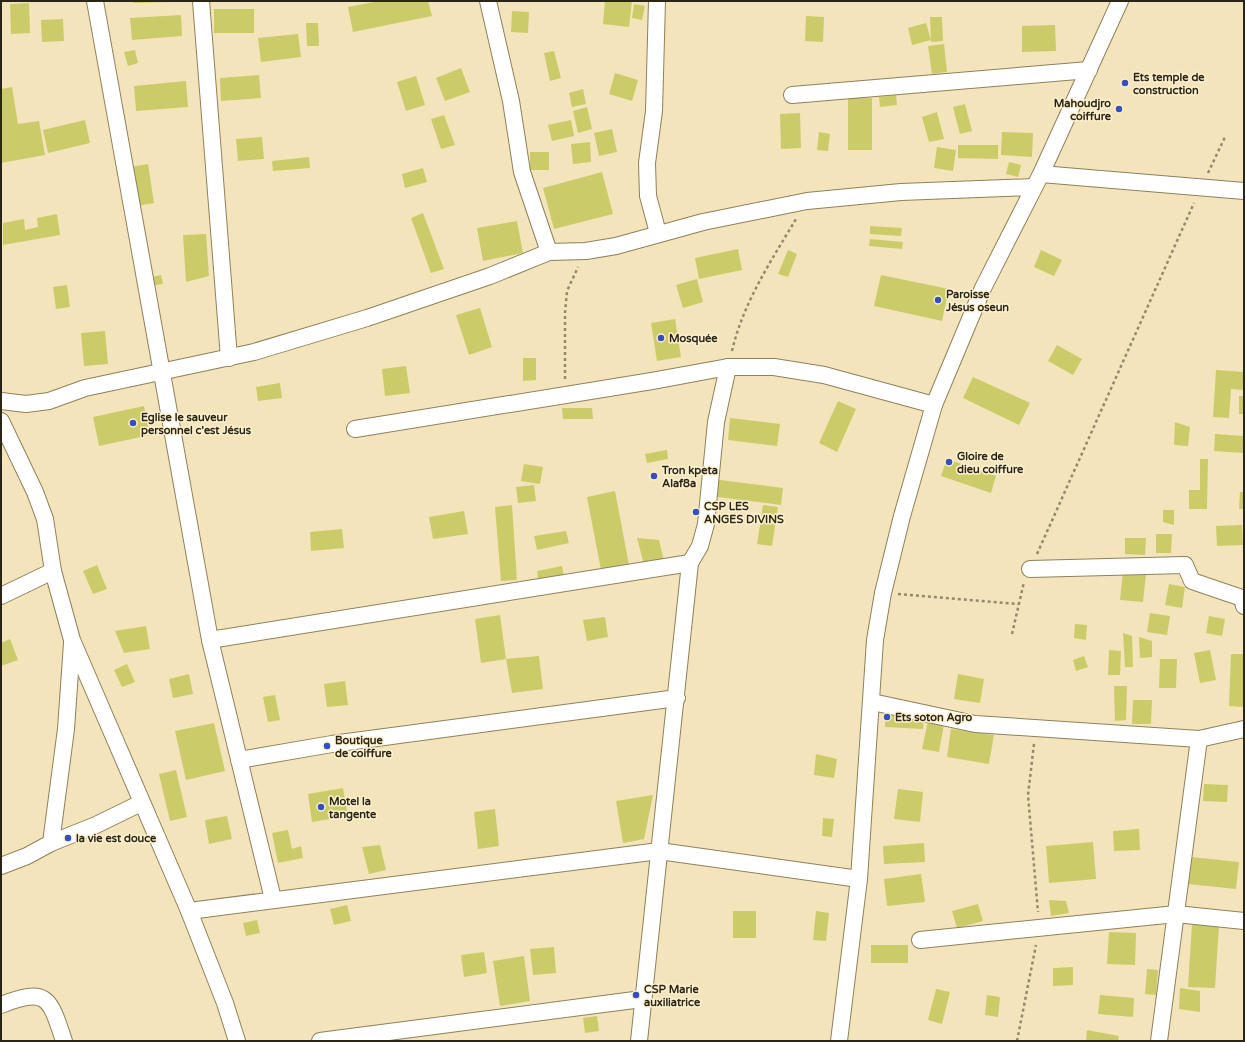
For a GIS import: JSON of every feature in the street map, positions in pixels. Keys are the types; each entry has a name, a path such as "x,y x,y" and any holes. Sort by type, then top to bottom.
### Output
{"street":[{"path":"95,1 210,640 273,899"},
{"path":"201,1 229,358"},
{"path":"488,1 511,101 522,172 549,252"},
{"path":"657,1 654,111 647,163 648,196 658,233"},
{"path":"840,1041 859,879 875,640 883,593 902,516 934,406 983,288 1037,180 1120,1"},
{"path":"792,95 1089,70"},
{"path":"1,401 26,404 49,402 85,388 254,352 382,313 490,276 549,252 586,251 616,246 658,233 703,222 807,201 1037,180 1244,191"},
{"path":"355,429 566,396 728,367 774,367 824,375 934,406"},
{"path":"639,1041 642,999 690,563 700,546 706,524 716,422 728,367"},
{"path":"1,421 35,492 45,518 53,571 72,640 141,803 189,911 225,1003 237,1041"},
{"path":"210,640 690,563"},
{"path":"1030,570 1186,565 1192,581 1242,598 1244,606"},
{"path":"1,596 53,571"},
{"path":"51,843 66,729 72,640"},
{"path":"239,760 332,744 676,698"},
{"path":"872,702 976,724 1200,739 1244,729"},
{"path":"1159,1041 1200,739"},
{"path":"1,866 27,856 51,843 96,825 141,803"},
{"path":"189,911 273,899 659,851 859,879"},
{"path":"920,940 1176,914 1244,921"},
{"path":"1,1005 17,999 38,995 49,1002 64,1041"},
{"path":"320,1041 642,999"}],"path":[{"path":"1012,634 1023,584 1225,137"},
{"path":"728,367 742,317 765,270 807,201"},
{"path":"566,396 566,291 586,251"},
{"path":"883,593 1019,604"},
{"path":"1017,1041 1040,928 1028,795 1036,728"}],"building":[{"path":"133,1 171,1 171,2 133,3"},
{"path":"379,1 428,1 432,16 353,32 348,7"},
{"path":"605,1 632,1 629,27 603,24"},
{"path":"29,3 30,33 11,34 10,4"},
{"path":"634,4 645,6 642,20 632,18"},
{"path":"214,9 254,9 254,33 214,33"},
{"path":"512,11 529,12 528,33 511,32"},
{"path":"181,15 182,36 132,40 130,18"},
{"path":"806,16 824,17 823,42 805,41"},
{"path":"930,17 942,17 943,41 931,42"},
{"path":"63,19 64,41 42,42 41,20"},
{"path":"306,23 318,23 319,46 307,46"},
{"path":"926,23 931,40 912,45 908,28"},
{"path":"1055,25 1056,51 1022,52 1022,26"},
{"path":"298,34 301,57 261,62 258,38"},
{"path":"944,44 947,72 932,74 928,46"},
{"path":"135,50 138,63 128,66 124,52"},
{"path":"554,51 561,78 550,81 544,53"},
{"path":"461,68 470,92 445,101 436,78"},
{"path":"615,73 638,80 632,101 609,94"},
{"path":"259,75 261,98 221,101 220,78"},
{"path":"416,76 425,105 406,111 397,82"},
{"path":"186,81 188,107 136,111 134,86"},
{"path":"12,87 18,124 39,121 45,155 1,163 1,89"},
{"path":"583,89 586,104 572,107 569,93"},
{"path":"896,95 897,105 880,107 879,97"},
{"path":"848,98 872,98 872,150 848,150"},
{"path":"965,104 972,131 960,134 953,107"},
{"path":"587,107 592,129 578,133 573,111"},
{"path":"937,112 944,139 929,142 922,117"},
{"path":"800,113 801,148 781,149 780,114"},
{"path":"444,115 455,145 441,149 431,119"},
{"path":"85,120 90,143 48,153 43,130"},
{"path":"571,120 574,136 552,141 548,125"},
{"path":"612,129 617,152 599,156 594,133"},
{"path":"819,132 830,134 828,151 817,150"},
{"path":"1002,132 1033,133 1032,157 1001,155"},
{"path":"262,137 264,159 238,161 236,139"},
{"path":"590,142 591,162 573,164 571,144"},
{"path":"958,145 998,145 998,159 958,158"},
{"path":"937,147 956,150 953,171 934,168"},
{"path":"530,152 549,152 549,170 530,170"},
{"path":"309,157 310,168 273,171 272,161"},
{"path":"1009,162 1021,165 1018,177 1006,174"},
{"path":"148,164 154,203 131,207 125,168"},
{"path":"423,168 427,182 405,188 402,174"},
{"path":"602,172 613,214 554,229 543,188"},
{"path":"423,213 444,269 431,273 411,218"},
{"path":"57,214 60,235 3,245 3,223 24,219 25,230 38,227 37,218"},
{"path":"517,221 523,253 483,261 477,228"},
{"path":"870,226 902,228 901,236 870,234"},
{"path":"206,234 209,276 186,282 183,235"},
{"path":"870,239 903,242 902,249 869,246"},
{"path":"738,249 742,270 699,279 695,258"},
{"path":"788,250 797,254 788,277 778,274"},
{"path":"1041,250 1062,260 1054,276 1034,267"},
{"path":"161,275 163,284 145,287 143,279"},
{"path":"881,275 949,289 942,321 874,306"},
{"path":"697,279 703,302 683,308 676,285"},
{"path":"67,285 70,307 56,309 53,287"},
{"path":"480,308 492,347 469,355 456,315"},
{"path":"675,319 681,357 657,361 651,323"},
{"path":"105,331 108,364 84,366 81,333"},
{"path":"1057,345 1082,359 1073,375 1048,361"},
{"path":"523,358 536,358 536,380 523,381"},
{"path":"406,366 410,393 385,396 382,369"},
{"path":"1216,370 1244,372 1244,390 1231,389 1229,418 1213,417"},
{"path":"973,377 1030,403 1019,425 963,398"},
{"path":"280,383 282,398 258,401 256,387"},
{"path":"1239,396 1244,396 1244,414 1239,414"},
{"path":"838,401 856,409 837,452 819,443"},
{"path":"144,406 150,435 99,446 93,417"},
{"path":"562,408 592,408 593,419 563,419"},
{"path":"730,418 780,424 777,446 728,440"},
{"path":"1175,422 1190,427 1188,446 1174,445"},
{"path":"1215,434 1244,436 1243,453 1214,451"},
{"path":"667,450 668,459 647,463 645,454"},
{"path":"947,459 996,476 991,493 941,476"},
{"path":"1200,459 1208,459 1207,509 1189,509 1189,490 1200,490"},
{"path":"524,464 543,467 540,484 521,481"},
{"path":"712,479 783,488 781,505 710,496"},
{"path":"534,485 536,501 518,503 516,487"},
{"path":"615,491 629,565 601,570 587,497"},
{"path":"1240,492 1244,492 1244,509 1239,509"},
{"path":"512,505 517,580 501,581 495,507"},
{"path":"763,505 778,507 772,546 757,544"},
{"path":"1163,510 1174,510 1174,525 1163,522"},
{"path":"464,511 468,534 433,539 429,517"},
{"path":"1242,525 1243,545 1217,546 1216,526"},
{"path":"342,529 344,548 311,551 310,532"},
{"path":"566,531 569,543 537,550 534,536"},
{"path":"1156,534 1172,534 1171,553 1156,553"},
{"path":"637,538 659,540 664,561 644,565"},
{"path":"1125,538 1146,538 1145,555 1125,554"},
{"path":"97,565 107,589 93,594 83,571"},
{"path":"562,566 565,581 539,586 537,571"},
{"path":"1123,571 1146,574 1143,602 1120,600"},
{"path":"1169,584 1185,587 1182,608 1165,605"},
{"path":"1150,613 1170,616 1167,635 1147,632"},
{"path":"500,615 506,659 481,663 475,619"},
{"path":"1209,616 1225,619 1222,636 1206,633"},
{"path":"605,617 608,637 587,641 583,620"},
{"path":"1075,624 1087,625 1086,640 1074,638"},
{"path":"146,626 150,649 124,653 115,631"},
{"path":"1123,633 1132,636 1133,667 1125,667"},
{"path":"1139,637 1152,641 1152,657 1140,658"},
{"path":"10,639 18,660 1,666 1,643"},
{"path":"1109,650 1121,651 1120,675 1108,675"},
{"path":"1210,650 1216,680 1200,683 1194,653"},
{"path":"1231,654 1244,654 1244,707 1229,706"},
{"path":"539,656 543,689 512,693 506,659"},
{"path":"1084,656 1088,667 1076,671 1073,660"},
{"path":"1160,659 1177,659 1176,688 1159,688"},
{"path":"127,664 135,682 122,687 114,670"},
{"path":"189,674 193,694 173,698 169,679"},
{"path":"958,674 984,679 980,703 954,699"},
{"path":"345,681 348,705 327,707 324,684"},
{"path":"1114,686 1127,686 1126,720 1115,721"},
{"path":"275,695 280,720 268,722 263,697"},
{"path":"1133,700 1152,700 1151,724 1132,724"},
{"path":"885,712 924,714 923,729 885,727"},
{"path":"928,721 944,724 939,752 922,749"},
{"path":"214,723 225,771 186,780 175,731"},
{"path":"951,729 994,735 989,764 947,757"},
{"path":"816,754 837,759 834,778 814,775"},
{"path":"176,770 187,817 170,821 159,774"},
{"path":"1204,784 1228,785 1227,802 1203,801"},
{"path":"343,788 348,816 312,822 308,794"},
{"path":"898,789 923,792 920,822 894,819"},
{"path":"653,795 644,839 623,843 616,801"},
{"path":"495,809 499,846 478,849 474,812"},
{"path":"227,816 232,839 209,844 205,820"},
{"path":"823,818 834,819 832,837 822,836"},
{"path":"1139,829 1140,850 1114,851 1113,831"},
{"path":"288,830 292,849 301,846 303,858 278,863 272,833"},
{"path":"1093,842 1096,879 1049,883 1046,846"},
{"path":"924,843 925,862 884,864 883,846"},
{"path":"380,845 386,870 369,874 362,847"},
{"path":"1191,857 1239,862 1236,889 1188,884"},
{"path":"921,874 925,902 887,906 884,879"},
{"path":"1049,900 1066,901 1069,913 1051,916"},
{"path":"978,904 983,921 957,928 952,911"},
{"path":"347,905 351,921 334,925 330,909"},
{"path":"733,911 756,911 756,938 733,938"},
{"path":"816,911 829,913 826,941 813,940"},
{"path":"257,920 260,933 246,936 243,923"},
{"path":"1192,924 1219,925 1215,988 1188,987"},
{"path":"1109,932 1136,933 1135,965 1107,964"},
{"path":"871,945 908,945 908,963 871,963"},
{"path":"554,947 556,973 533,975 530,949"},
{"path":"484,952 487,973 464,977 461,955"},
{"path":"524,956 530,1001 500,1006 493,961"},
{"path":"1073,967 1073,985 1053,986 1053,968"},
{"path":"1147,969 1158,970 1156,995 1145,994"},
{"path":"1180,988 1200,991 1200,1012 1179,1009"},
{"path":"936,989 950,992 942,1024 928,1020"},
{"path":"987,995 1000,997 998,1017 985,1015"},
{"path":"1100,995 1134,998 1133,1017 1098,1014"},
{"path":"597,1016 599,1031 585,1033 583,1018"},
{"path":"1087,1030 1119,1036 1118,1041 1086,1041"}],"place":[{"name":"Ets temple de construction","path":"1125,83"},
{"name":"Mahoudjro coiffure","path":"1119,109"},
{"name":"Paroisse Jésus oseun","path":"938,300"},
{"name":"Mosquée","path":"661,338"},
{"name":"Eglise le sauveur personnel c'est Jésus","path":"133,423"},
{"name":"Gloire de dieu coiffure","path":"949,462"},
{"name":"Tron kpeta Alaf8a","path":"654,476"},
{"name":"CSP LES ANGES DIVINS","path":"696,512"},
{"name":"Ets soton Agro","path":"887,717"},
{"name":"Boutique de coiffure","path":"327,746"},
{"name":"Motel la tangente","path":"321,807"},
{"name":"la vie est douce","path":"68,838"},
{"name":"CSP Marie auxiliatrice","path":"636,995"}]}
